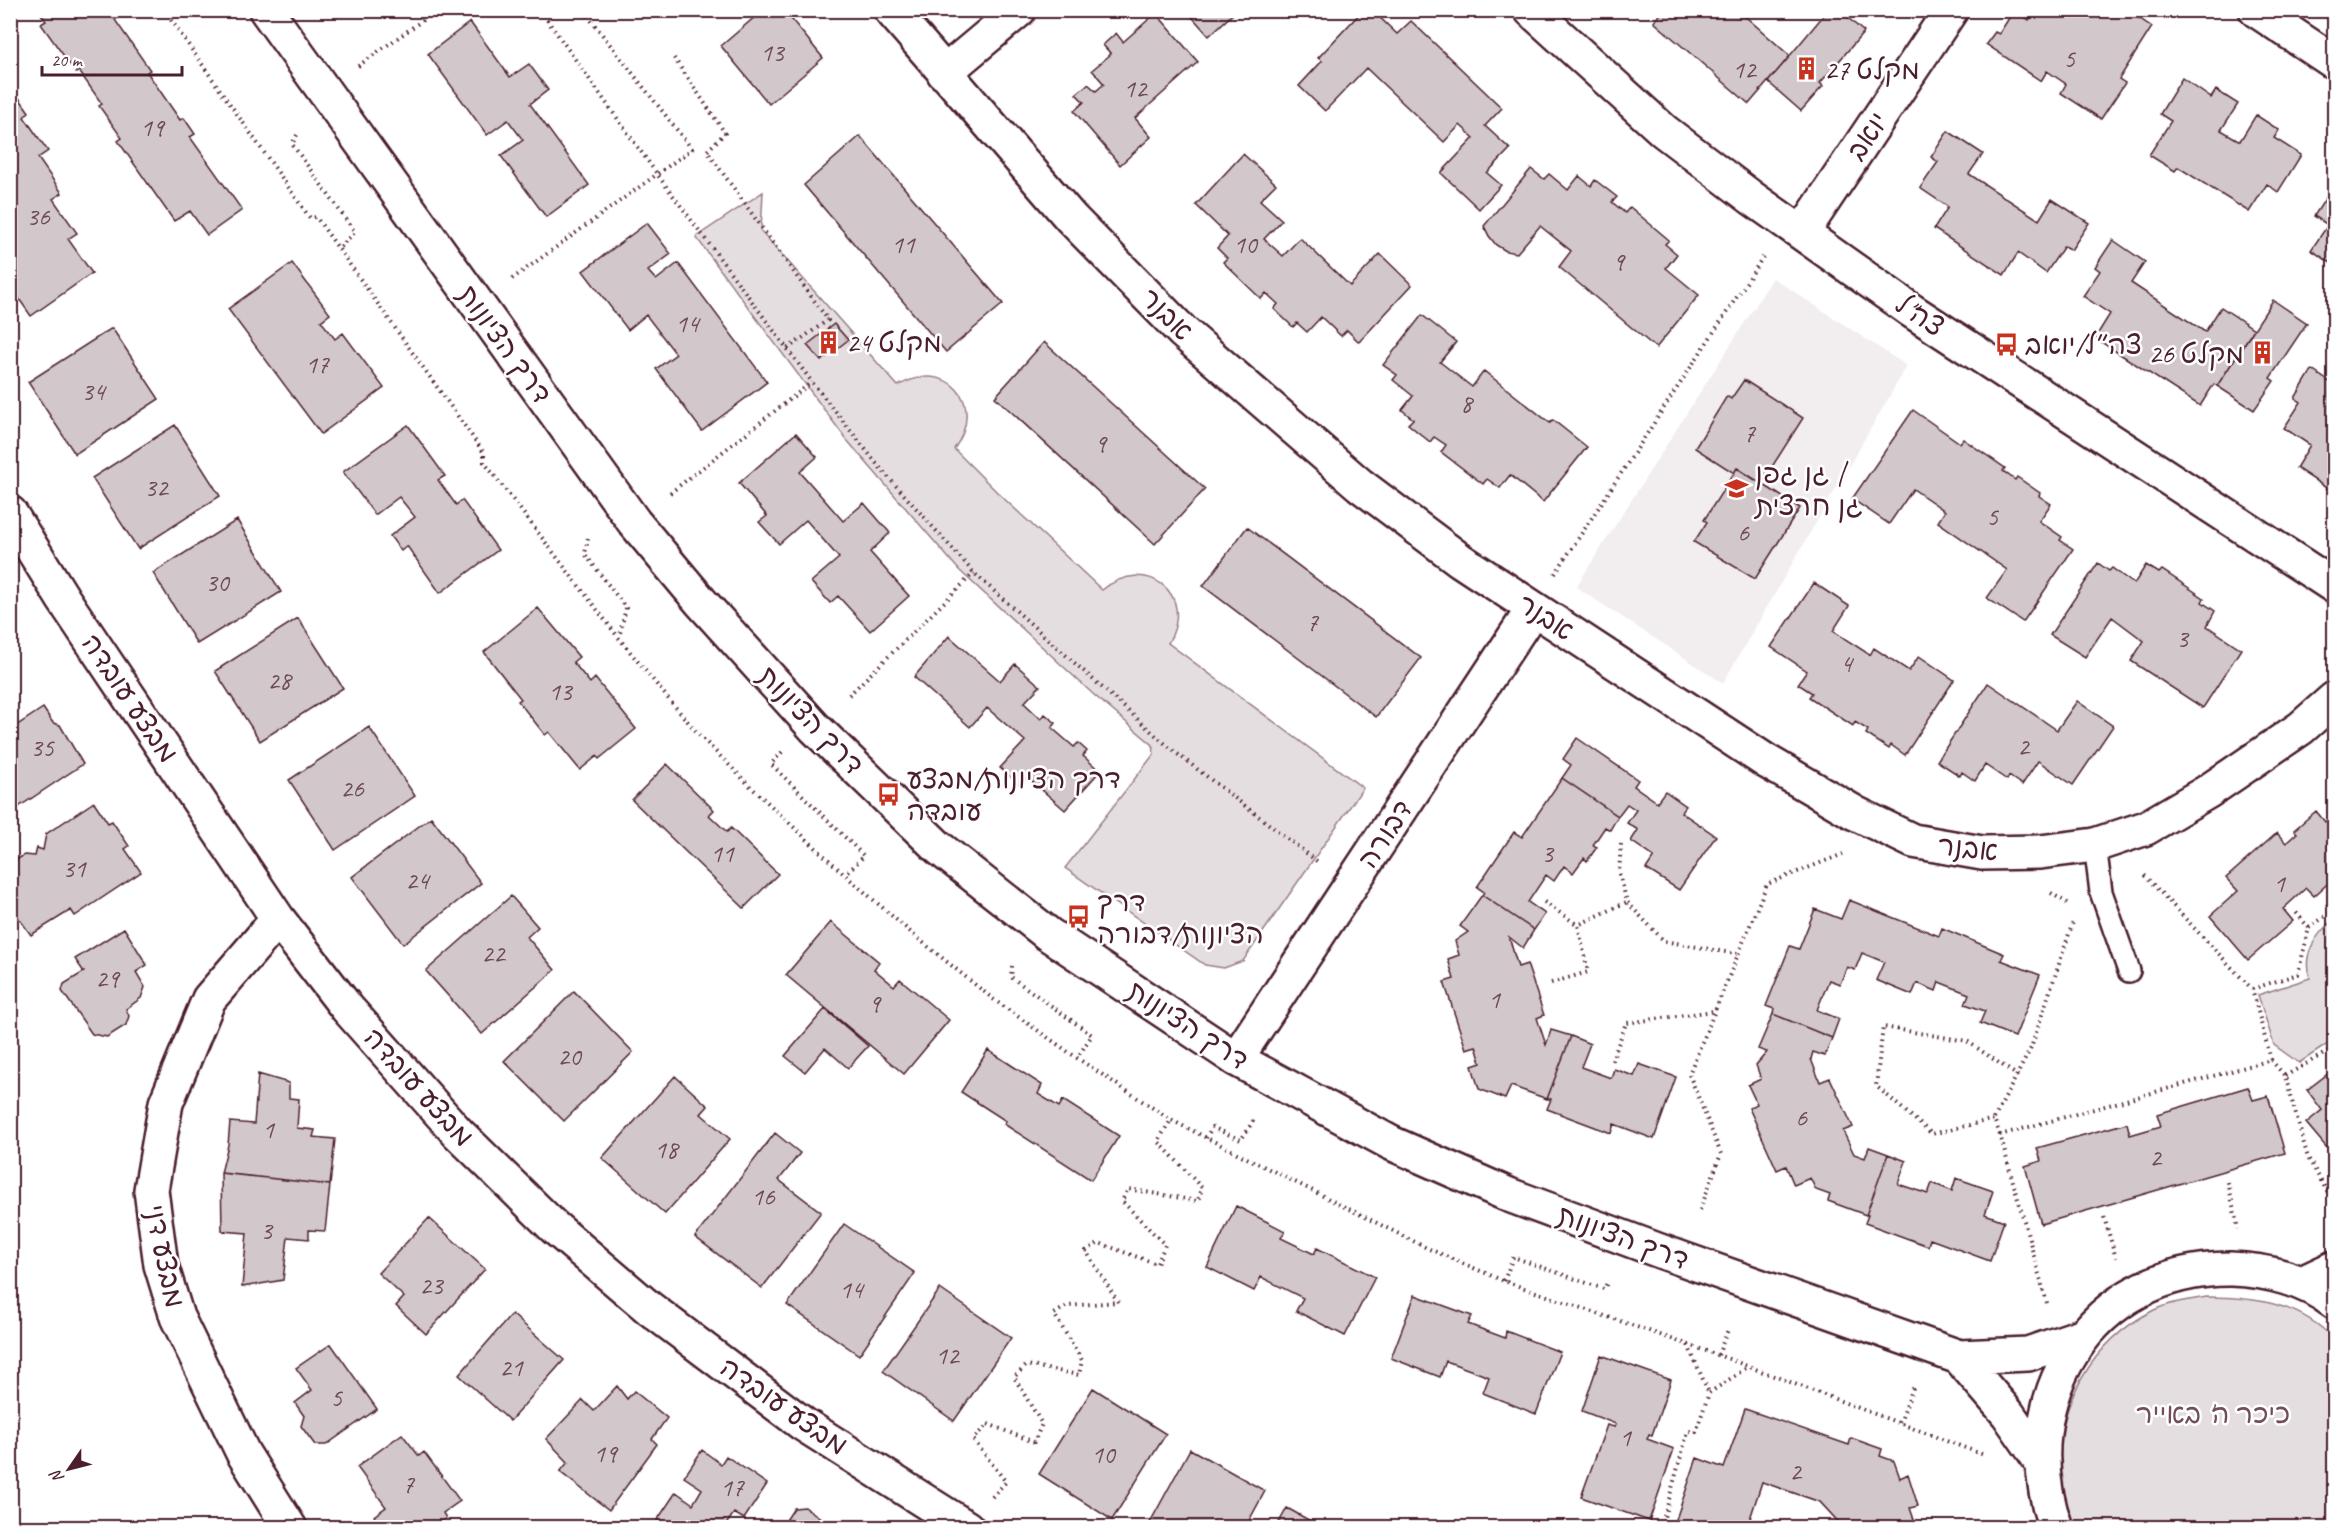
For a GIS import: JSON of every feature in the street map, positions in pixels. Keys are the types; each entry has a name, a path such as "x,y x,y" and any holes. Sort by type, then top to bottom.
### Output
{"street":[{"name":"דרך הציונות","path":"266,10 634,522 701,602 815,728 939,848 1048,934 1236,1059 1390,1143 1509,1195 1959,1357 2028,1354 2084,1335"},
{"name":"אבנר","path":"891,10 1071,218 1183,332 1360,485 1460,560 1766,761 1855,813 1913,841 1982,853 2040,852 2095,845 2146,828 2207,792 2301,728 2334,699"},
{"path":"944,73 1018,10"},
{"name":"צה\"ל","path":"1531,10 1664,130 1752,198 1912,311 2334,586"},
{"name":"יואב","path":"1802,233 1951,10"},
{"path":"2256,10 2334,62"},
{"name":"מבצע עובדה","path":"10,513 64,600 278,919 346,1008 458,1133 554,1227 649,1308 803,1424 967,1527"},
{"name":"דבורה","path":"1236,1059 1533,609"},
{"name":"מבצע דני","path":"278,919 209,999 166,1102 151,1190 161,1265 177,1317 243,1453 290,1527"},
{"path":"2302,1283 2334,1268"},
{"path":"2056,1527 2048,1505 2042,1463 2045,1416 2057,1379 2084,1335 2114,1306 2149,1285 2172,1277 2210,1269 2252,1270 2302,1283 2334,1302"},
{"name":"דרך הציונות","path":"1959,1357 2008,1413 2042,1463"}],"lane":[{"path":"2095,845 2101,892 2129,971"}],"path":[{"path":"164,10 310,218 316,217 484,453 484,462 618,637 701,736 752,788 845,875 915,936 993,999 1171,1120 1427,1248 1504,1281 1749,1366 1988,1456"},
{"path":"358,66 437,10"},
{"path":"540,10 657,174 812,382 881,469 974,573 1172,749 1321,864"},
{"path":"512,279 692,149 584,10"},
{"path":"674,58 725,133 707,151 828,320 787,349"},
{"path":"297,135 292,144 355,232 338,249"},
{"path":"1553,577 1766,252"},
{"path":"670,493 812,382"},
{"path":"588,538 585,554 626,608 618,637"},
{"path":"849,695 974,573"},
{"path":"784,750 771,764 864,856 845,875"},
{"path":"1621,844 1619,873 1627,902 1664,941 1737,954"},
{"path":"1700,1210 1721,1154 1689,1074 1714,1011 1767,884 1843,854"},
{"path":"2144,874 2252,989 2271,1060 2285,1076 2308,1158 2334,1203"},
{"path":"2043,888 2069,904"},
{"path":"1544,902 1578,925 1588,972 1551,983"},
{"path":"1578,925 1627,902"},
{"path":"2294,910 2309,928"},
{"path":"2252,989 2298,974 2309,928 2334,910"},
{"path":"2018,1076 1967,1041 1883,1027 1876,1086 1932,1134 1994,1119 2018,1076 2031,1048 2074,920"},
{"path":"1012,966 1011,977 1092,1035 1077,1058"},
{"path":"1612,1061 1626,1023 1714,1011"},
{"path":"2285,1076 2334,1048"},
{"path":"2000,1135 2271,1060"},
{"path":"1206,1138 1212,1127 1241,1140 1255,1118"},
{"path":"1994,1119 2048,1308"},
{"path":"989,1500 1006,1482 973,1439 988,1424 1034,1442 1042,1424 1014,1377 1028,1365 1079,1375 1082,1360 1054,1314 1067,1306 1118,1302 1086,1251 1099,1243 1157,1264 1165,1245 1122,1201 1128,1189 1198,1201 1202,1188 1158,1141 1171,1120"},
{"path":"2228,1182 2239,1232"},
{"path":"2104,1216 2118,1266"},
{"path":"1504,1281 1513,1257 1604,1289 1608,1281"},
{"path":"1718,1355 1729,1327"},
{"path":"1688,1344 1709,1393"},
{"path":"1661,1527 1688,1431 1696,1432 1709,1393 1749,1366"},
{"path":"1900,1423 1917,1378"}],"shaded area":[{"name":"גן גפן | גן חרצית","path":"1773,278 1907,366 1723,683 1576,587"}],"green space":[{"path":"763,192 761,231 898,386 916,379 932,377 946,381 957,390 964,402 966,416 963,432 954,449 999,494 1102,590 1119,580 1135,576 1150,578 1162,585 1171,595 1176,609 1175,625 1168,643 1363,788 1243,961 1224,968 1205,965 1065,868 1154,754 1153,745 1094,695 959,570 846,439 696,237"},
{"path":"2334,919 2334,1040 2299,1063 2274,1045 2258,995 2310,978 2308,961 2312,945"},
{"name":"כיכר ה' באייר","path":"2207,1297 2242,1298 2275,1304 2306,1317 2334,1339 2334,1527 2075,1528 2061,1482 2060,1449 2071,1401 2082,1378 2113,1339 2132,1323 2160,1307"}],"building":[{"path":"38,10 116,10 120,16 115,20 150,70 147,72 180,120 184,118 195,134 190,137 242,210 207,235 190,211 174,221 118,141 122,138 99,106 102,104 79,71 76,73 41,24 46,21"},
{"path":"763,10 784,10 823,58 769,104 721,46"},
{"path":"1186,10 1237,10 1209,36"},
{"path":"1363,10 1372,10 1397,34 1411,21 1502,108 1485,126 1510,149 1487,173 1501,185 1479,209 1441,173 1474,138 1460,125 1444,142 1366,68 1325,111 1299,86 1322,61 1318,58"},
{"path":"1664,10 1738,10 1790,56 1749,104 1654,22"},
{"name":"מקלט 27","path":"1828,10 1839,10 1864,32 1820,83 1823,86 1801,111 1768,82"},
{"path":"2014,10 2029,20 2035,10 2127,10 2152,27 2119,79 2125,83 2101,119 2061,93 2066,84 2047,71 2041,81 1986,44 1995,32 1999,34"},
{"path":"1156,13 1198,62 1135,118 1151,137 1120,165 1074,111 1084,102 1076,94 1088,84 1096,91 1104,84 1092,70 1111,54 1103,45 1116,33 1123,42"},
{"path":"470,22 510,77 529,64 548,90 530,104 589,185 546,217 501,156 523,140 508,120 487,135 428,54"},
{"path":"2182,78 2211,98 2216,90 2238,104 2221,130 2240,141 2256,115 2279,130 2274,138 2301,155 2278,192 2267,184 2249,212 2178,167 2175,171 2149,155 2171,121 2160,114"},
{"path":"10,85 29,112 24,117 48,151 38,158 62,193 53,199 77,233 68,239 92,273 31,316 10,286 10,280 14,278 10,273"},
{"path":"1948,131 1983,154 1969,174 2039,220 2052,199 2089,223 2071,250 2064,246 2046,273 2018,253 2004,275 1934,229 1948,207 1920,188 1938,162 1931,157"},
{"path":"860,136 1003,304 946,352 804,185"},
{"path":"1243,154 1276,184 1260,200 1282,220 1264,239 1283,256 1300,238 1350,286 1380,254 1412,285 1359,342 1347,330 1341,336 1321,317 1307,332 1297,323 1293,327 1274,309 1278,304 1266,293 1261,299 1223,262 1227,258 1217,248 1228,236 1196,205"},
{"path":"1531,169 1544,179 1549,174 1568,190 1579,176 1591,186 1595,180 1617,197 1612,202 1625,213 1630,207 1669,240 1665,244 1677,254 1666,268 1699,295 1656,348 1559,267 1571,251 1540,226 1517,253 1506,251 1496,245 1489,236 1484,226"},
{"path":"2334,185 2334,265 2311,250 2328,225 2314,216"},
{"path":"647,223 671,254 648,271 656,280 678,263 767,382 702,431 656,369 676,354 646,315 628,330 583,271"},
{"path":"2113,240 2145,262 2131,283 2205,332 2221,307 2254,329 2217,386 2214,384 2200,406 2095,338 2110,314 2083,296 2100,271 2095,267"},
{"path":"292,263 330,314 321,321 335,339 343,333 384,388 321,434 228,309"},
{"name":"מקלט 26","path":"2273,300 2307,323 2270,378 2274,381 2254,410 2217,386"},
{"path":"1422,315 1456,342 1440,362 1472,387 1484,371 1550,423 1553,420 1587,447 1543,502 1510,475 1500,488 1487,479 1483,484 1441,452 1446,445 1434,437 1430,442 1408,424 1413,419 1402,410 1413,396 1393,380 1397,375 1383,365"},
{"name":"מקלט 24","path":"834,324 848,340 821,361 807,345"},
{"path":"112,328 159,399 75,454 28,382"},
{"path":"1044,342 1205,489 1155,544 995,397"},
{"path":"2312,370 2334,385 2334,409 2331,414 2334,417 2334,493 2296,468 2310,445 2284,428 2301,402 2295,398"},
{"path":"1744,380 1803,418 1761,484 1737,468 1734,473 1695,448 1727,396 1731,399"},
{"path":"1913,410 1960,443 1963,439 2005,468 2003,471 2015,480 2017,477 2040,493 2039,496 2051,504 2039,521 2062,537 2060,540 2073,549 2023,622 1987,598 2007,570 1938,522 1945,511 1913,489 1889,524 1852,499"},
{"path":"175,425 220,496 138,549 92,478"},
{"path":"408,425 445,476 438,480 456,505 462,500 498,550 440,593 407,546 401,551 390,536 415,517 399,497 375,515 343,472"},
{"path":"796,433 817,457 800,472 843,521 864,503 890,533 870,552 909,596 870,631 838,596 830,603 811,582 839,558 806,520 779,544 759,522 767,516 739,483"},
{"path":"1737,468 1800,508 1755,579 1694,542 1707,522 1704,520"},
{"path":"237,520 281,592 197,644 153,573"},
{"path":"1247,527 1421,658 1376,717 1203,586"},
{"path":"2098,563 2109,571 2112,568 2134,584 2146,565 2159,573 2162,570 2204,598 2202,602 2215,611 2207,626 2241,649 2203,708 2131,661 2144,641 2112,617 2085,657 2050,635"},
{"path":"1814,583 1849,606 1833,631 1870,655 1874,648 1909,671 1919,656 1954,680 1905,755 1891,745 1889,749 1866,734 1868,730 1855,722 1853,726 1809,697 1812,693 1798,684 1807,671 1771,647"},
{"path":"538,608 579,657 573,662 590,683 595,678 636,729 599,759 597,756 580,770 549,732 545,735 518,701 521,699 484,652"},
{"path":"298,618 343,688 260,741 215,671"},
{"path":"949,636 1000,681 1015,664 1040,686 1024,703 1041,719 1045,714 1056,723 1052,728 1074,747 1078,743 1087,751 1083,756 1100,771 1065,810 1027,777 1020,785 1000,768 1025,741 987,708 970,727 914,677"},
{"path":"1988,683 2057,730 2077,701 2113,726 2073,785 2038,761 2022,785 2009,776 2007,780 1985,765 1975,781 1962,772 1960,776 1937,761"},
{"path":"43,708 53,723 60,725 83,764 17,808 10,798 10,730"},
{"path":"369,727 415,796 335,850 289,780"},
{"path":"1577,738 1638,780 1634,786 1657,802 1665,791 1686,806 1681,812 1716,836 1679,890 1646,869 1654,857 1631,841 1638,830 1627,823 1636,810 1627,804 1618,816 1562,778 1571,765 1563,759"},
{"path":"667,764 714,810 709,815 727,832 731,828 778,874 744,908 632,800"},
{"path":"1562,778 1618,816 1610,830 1605,827 1593,845 1597,847 1587,861 1584,858 1573,873 1564,866 1554,881 1546,875 1528,902 1545,914 1534,930 1482,895 1484,892 1477,887 1514,832 1522,837"},
{"path":"94,802 108,823 112,821 129,846 125,849 141,872 75,916 71,910 31,935 10,906 10,864 24,855 35,856 37,848 43,850 46,834"},
{"path":"2316,811 2325,822 2330,817 2334,822 2334,878 2314,896 2306,888 2283,909 2293,921 2248,960 2210,916 2238,891 2226,878 2277,833 2286,843 2297,833 2294,830"},
{"path":"431,817 481,883 403,944 352,877"},
{"path":"1482,895 1534,930 1523,948 1509,937 1518,967 1527,964 1544,1015 1537,1018 1546,1045 1551,1030 1571,1036 1547,1099 1511,1086 1505,1099 1479,1089 1472,1066 1481,1063 1476,1046 1466,1049 1444,982 1454,979 1448,959 1459,955 1455,941 1468,932 1460,926"},
{"path":"511,896 538,927 527,937 555,970 482,1034 426,971"},
{"path":"1849,900 1939,936 1942,928 2004,954 2001,960 2040,975 2015,1037 1980,1023 1985,1011 1965,1004 1969,994 1939,982 1936,991 1917,983 1912,995 1876,980 1884,962 1862,953 1855,970 1847,967 1840,984 1829,980 1817,1010 1839,1019 1832,1038 1773,1014 1774,1009 1766,1006 1790,946 1799,949 1815,909 1841,919"},
{"path":"831,922 879,962 874,969 894,986 900,979 949,1020 904,1074 786,975"},
{"path":"124,928 147,965 136,972 145,987 141,998 126,1009 129,1016 126,1025 107,1037 92,1034 62,991 64,984 84,972 75,959"},
{"path":"574,991 633,1052 564,1121 504,1061"},
{"path":"825,1009 868,1046 848,1068 825,1048 805,1072 785,1056"},
{"path":"1773,1014 1832,1038 1825,1056 1813,1052 1811,1059 1820,1082 1830,1078 1853,1127 1843,1131 1854,1154 1865,1158 1869,1147 1888,1154 1866,1215 1828,1201 1830,1195 1816,1190 1810,1178 1794,1185 1786,1166 1777,1170 1749,1108 1757,1104 1748,1085 1761,1079 1756,1065 1767,1052 1758,1049"},
{"path":"1571,1036 1590,1044 1581,1067 1611,1078 1614,1069 1634,1076 1639,1064 1676,1077 1654,1139 1614,1124 1611,1133 1547,1109 1551,1099 1547,1099"},
{"path":"988,1050 1042,1085 1038,1094 1059,1107 1063,1100 1119,1136 1091,1180 1004,1124 1006,1121 961,1092"},
{"path":"2334,1069 2334,1152 2332,1154 2306,1123 2322,1110 2307,1090"},
{"path":"258,1074 289,1083 289,1098 299,1099 297,1128 315,1130 313,1137 335,1139 330,1185 221,1173 228,1145 230,1122 254,1124"},
{"path":"675,1076 708,1106 701,1114 730,1139 665,1214 602,1158"},
{"path":"2248,1087 2253,1100 2268,1096 2285,1153 2041,1224 2025,1166 2041,1161 2037,1148 2127,1123 2130,1135 2161,1126 2157,1114"},
{"path":"775,1133 800,1153 779,1180 821,1212 762,1288 695,1237"},
{"path":"1888,1154 1906,1161 1898,1184 1928,1194 1932,1183 1952,1191 1956,1178 1993,1191 1985,1214 2004,1221 1990,1261 1930,1239 1928,1246 1865,1223"},
{"path":"221,1173 330,1185 325,1231 309,1230 309,1239 288,1237 283,1280 242,1287 247,1233 222,1231"},
{"path":"1236,1206 1285,1231 1281,1238 1314,1254 1317,1248 1375,1277 1345,1336 1296,1311 1303,1298 1261,1277 1254,1291 1207,1267"},
{"path":"429,1218 485,1269 426,1334 396,1306 404,1297 378,1273"},
{"path":"844,1224 915,1273 859,1355 787,1305"},
{"path":"940,1289 1011,1338 954,1421 883,1371"},
{"path":"1415,1295 1472,1316 1468,1324 1505,1338 1506,1331 1560,1352 1536,1414 1483,1393 1489,1377 1446,1361 1440,1377 1391,1358"},
{"path":"512,1314 564,1360 510,1421 459,1375"},
{"path":"331,1344 377,1409 326,1445 315,1445 301,1426 304,1416 295,1403 312,1390 296,1368"},
{"path":"1601,1355 1671,1380 1652,1435 1649,1434 1647,1439 1674,1449 1649,1521 1581,1497 1607,1425 1614,1427 1616,1424 1582,1411"},
{"path":"617,1386 627,1399 634,1391 667,1418 652,1439 657,1444 609,1510 560,1472 568,1462 546,1439 583,1400 594,1411"},
{"path":"1093,1388 1166,1434 1112,1520 1039,1474"},
{"path":"1745,1409 1849,1445 1851,1438 1882,1449 1880,1456 1894,1461 1900,1478 1908,1474 1918,1506 1910,1508 1917,1528 1844,1528 1820,1502 1762,1482 1747,1528 1673,1528 1697,1458 1724,1468"},
{"path":"402,1434 419,1456 424,1452 460,1501 443,1513 446,1518 432,1528 383,1528 374,1516 386,1507 357,1467"},
{"path":"1190,1449 1265,1491 1245,1528 1147,1528"},
{"path":"702,1450 721,1464 726,1456 767,1484 744,1519 734,1513 725,1526 728,1528 652,1528 676,1492 693,1504 702,1489 684,1477"},
{"path":"805,1507 835,1528 786,1528 785,1522 794,1508"},
{"path":"1287,1508 1323,1528 1276,1528"}],"place":[{"name":"מקלט 27","path":"1806,69"},
{"name":"מקלט 24","path":"828,342"},
{"name":"צה״ל/יואב","path":"2007,344"},
{"name":"מקלט 26","path":"2262,353"},
{"name":"גן גפן | גן חרצית","path":"1737,489"},
{"name":"דרך הציונות/מבצע עובדה","path":"889,794"},
{"name":"דרך הציונות/דבורה","path":"1079,917"}]}
